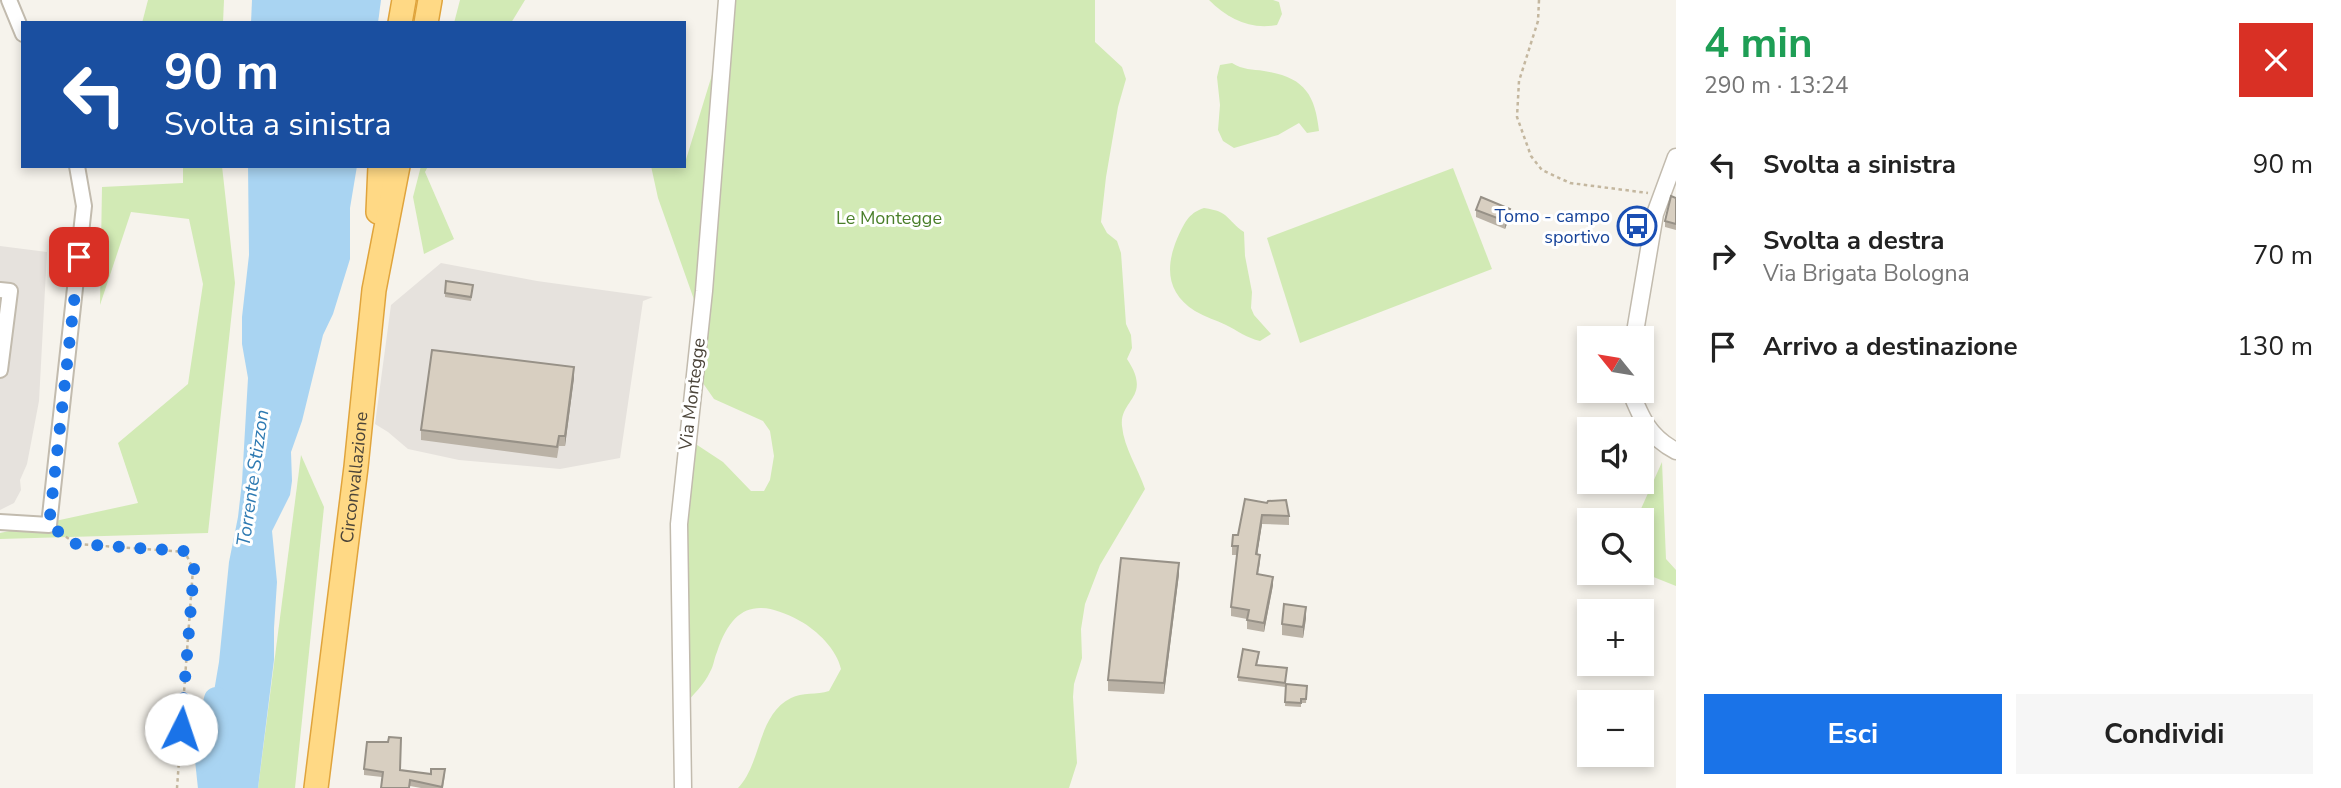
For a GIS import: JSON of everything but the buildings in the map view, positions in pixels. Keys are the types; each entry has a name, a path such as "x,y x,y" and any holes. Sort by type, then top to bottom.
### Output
{"highway":[{"path":"426,21 430,0"},
{"path":"374,290 380,168"},
{"name":"Circonvallazione","path":"316,788 354,480 374,290 398,168"}],"street":[{"path":"9,0 21,29"},
{"name":"Via Montegge","path":"683,788 679,523 705,291 727,0"},
{"path":"1635,326 1655,214 1676,157"},
{"path":"0,522 49,525 84,206 77,168"},
{"path":"0,290 10,291 0,370"},
{"path":"1635,403 1642,422 1663,444 1676,451"}],"path":[{"path":"1539,0 1538,21 1519,81 1518,93 1517,117 1531,156 1542,170 1570,183 1662,195"},
{"path":"49,525 76,544 185,551 194,569 177,788"}],"shaded area":[{"path":"0,246 47,252 39,401 27,464 20,480 21,490 14,503 0,510"},
{"path":"441,263 537,281 653,297 643,301 620,458 560,469 459,460 408,449 375,424 391,305"}],"green space":[{"path":"148,0 224,0 223,21 143,21"},
{"path":"460,0 525,0 512,21 455,21"},
{"name":"Le Montegge","path":"731,0 1095,0 1095,42 1122,67 1126,79 1118,107 1101,222 1107,233 1117,241 1121,253 1126,324 1131,335 1132,348 1127,359 1137,382 1133,397 1122,417 1122,426 1128,450 1145,489 1100,565 1085,604 1081,629 1082,658 1073,697 1077,763 1069,788 738,788 752,766 766,727 780,706 795,696 829,691 841,669 831,648 813,630 772,609 749,610 739,615 723,636 708,677 683,706 685,437 723,462 751,491 764,491 770,480 774,456 770,431 763,421 714,399 691,366 697,308 658,198 651,168 686,168 686,159 731,13"},
{"path":"1209,0 1273,0 1279,2 1282,14 1277,25 1258,26 1232,18"},
{"path":"1232,63 1278,74 1298,83 1310,97 1319,131 1307,133 1299,123 1278,135 1234,148 1223,141 1218,130 1220,105 1217,77 1220,65"},
{"path":"183,168 222,168 235,283 208,533 0,539 0,533 138,503 118,443 188,384 203,284 189,219 131,212 100,305 102,187 183,183"},
{"path":"420,168 427,168 425,172 454,239 424,254 413,197"},
{"path":"1453,168 1492,269 1300,343 1267,238"},
{"path":"1204,208 1224,214 1244,232 1245,256 1252,292 1251,308 1271,334 1260,341 1195,311 1174,288 1170,270 1177,239 1190,216"},
{"path":"301,455 324,507 295,788 258,788"},
{"path":"1662,462 1666,559 1676,570 1676,586 1654,577 1654,508 1641,508 1648,494 1654,494 1654,480"}],"water":[{"path":"252,0 381,0 378,21 251,21"},
{"path":"248,168 357,168 350,208 350,259 333,314 323,335 302,421 291,452 290,495 272,531 277,582 274,660 258,788 201,788 201,768 219,662 229,562 242,482 248,378 242,344 242,317 249,255"}],"waterway":[{"name":"Torrente Stizzon","path":"210,788 205,741 216,699"}],"place":[{"name":"Tomo - campo sportivo","path":"1637,226"}],"route":[{"path":"79,257 49,525 76,544 185,551 194,569 181,729"}]}
